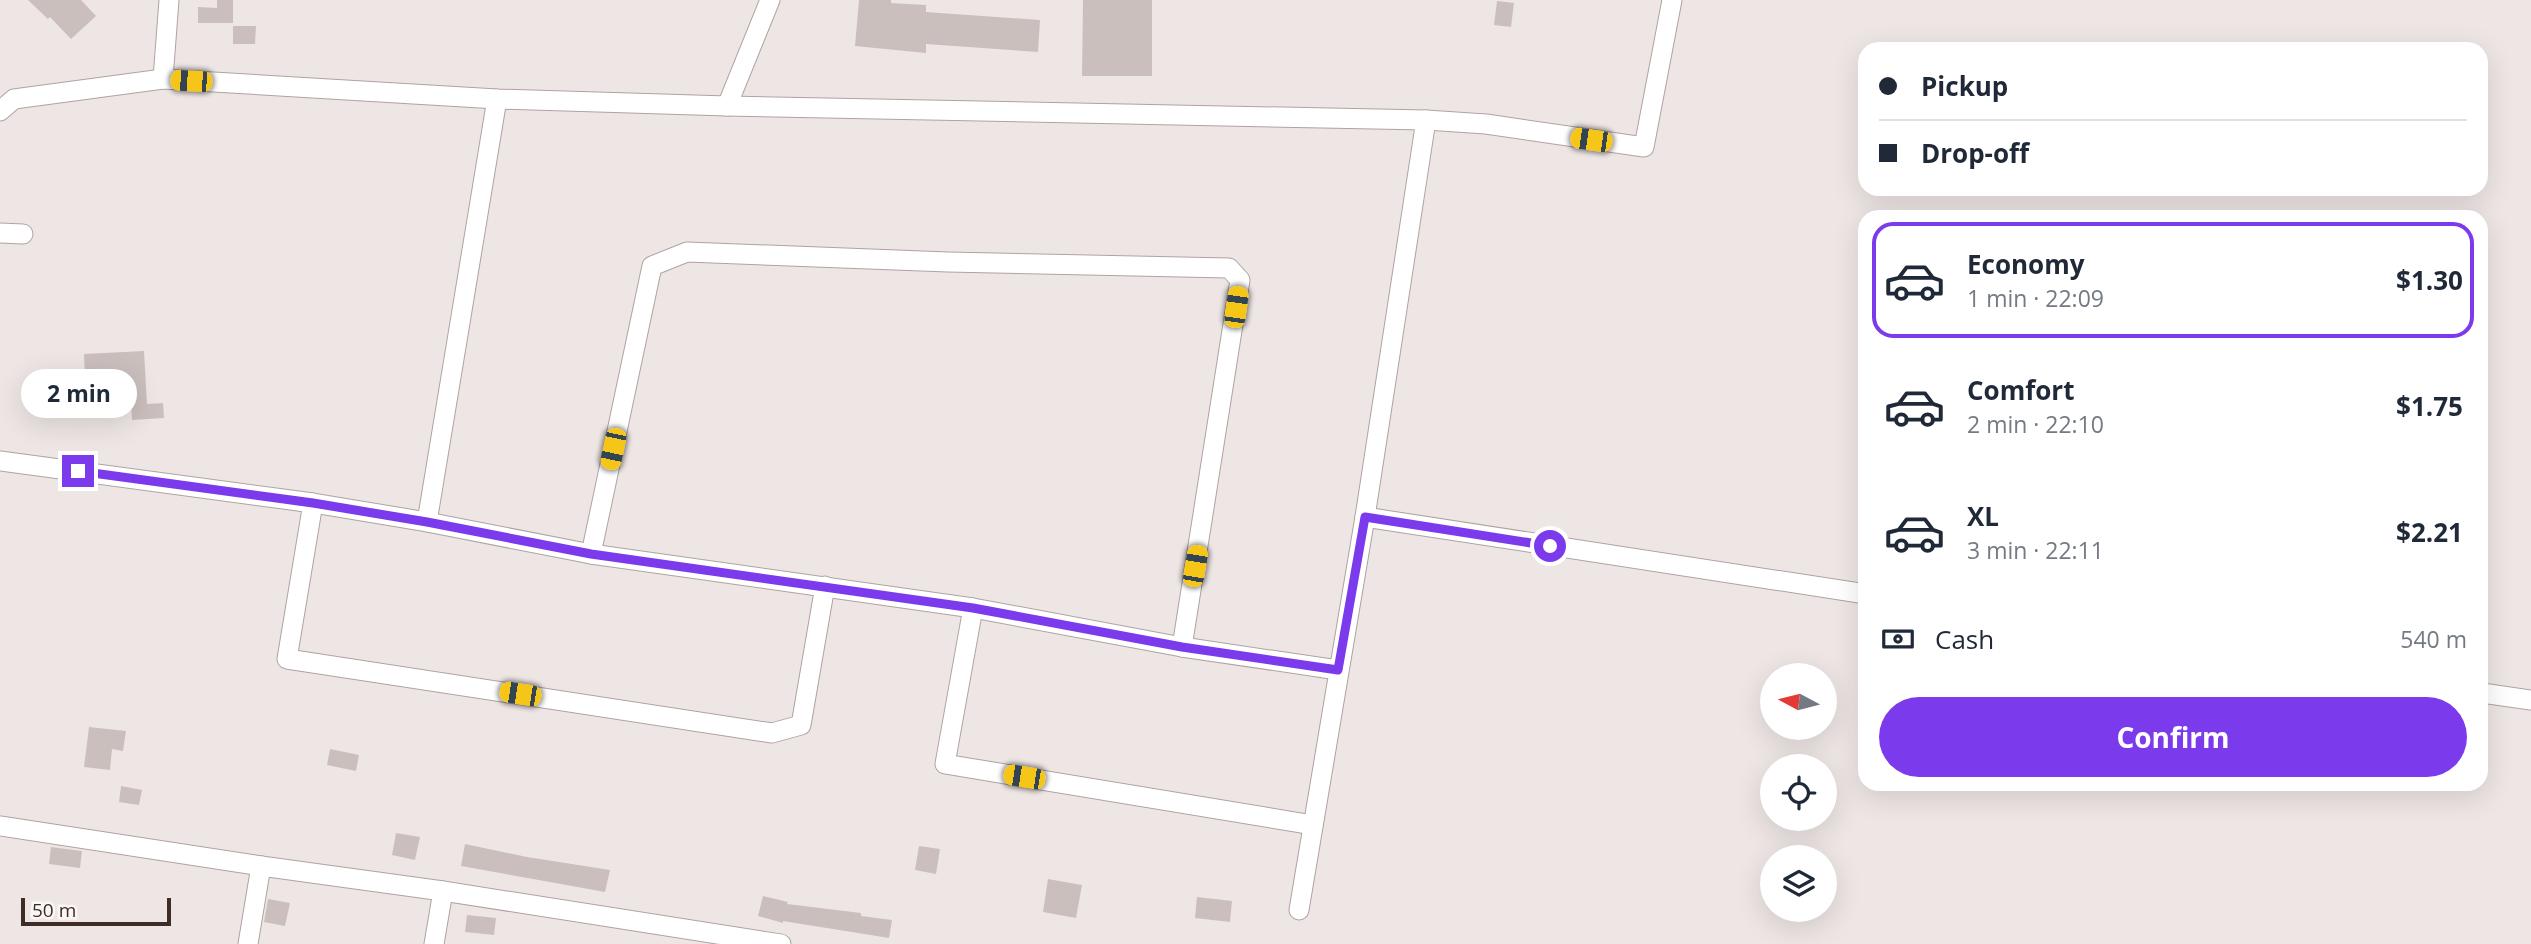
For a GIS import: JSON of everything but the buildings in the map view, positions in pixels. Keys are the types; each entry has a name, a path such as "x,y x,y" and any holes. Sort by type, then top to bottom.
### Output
{"street":[{"path":"163,79 169,0"},
{"path":"727,106 770,0"},
{"path":"0,111 14,99 163,79 497,99 1426,120 1486,124 1644,147 1672,0"},
{"path":"427,522 497,99"},
{"path":"1299,909 1365,517 1426,120"},
{"path":"0,233 23,234"},
{"path":"591,554 652,266 687,252 1229,268 1240,280 1182,647"},
{"path":"0,460 313,503 591,554 973,608 1182,647 1338,670"},
{"path":"313,503 287,659 772,733 801,725 825,586"},
{"path":"1365,517 1858,593"},
{"path":"973,608 945,764 1314,825"},
{"path":"2488,693 2531,700"},
{"path":"0,827 443,891 780,944"},
{"path":"248,944 261,866"},
{"path":"434,944 443,891"}],"route":[{"path":"78,471 313,503 591,554 973,608 1182,647 1338,670 1365,517 1550,546"}]}
